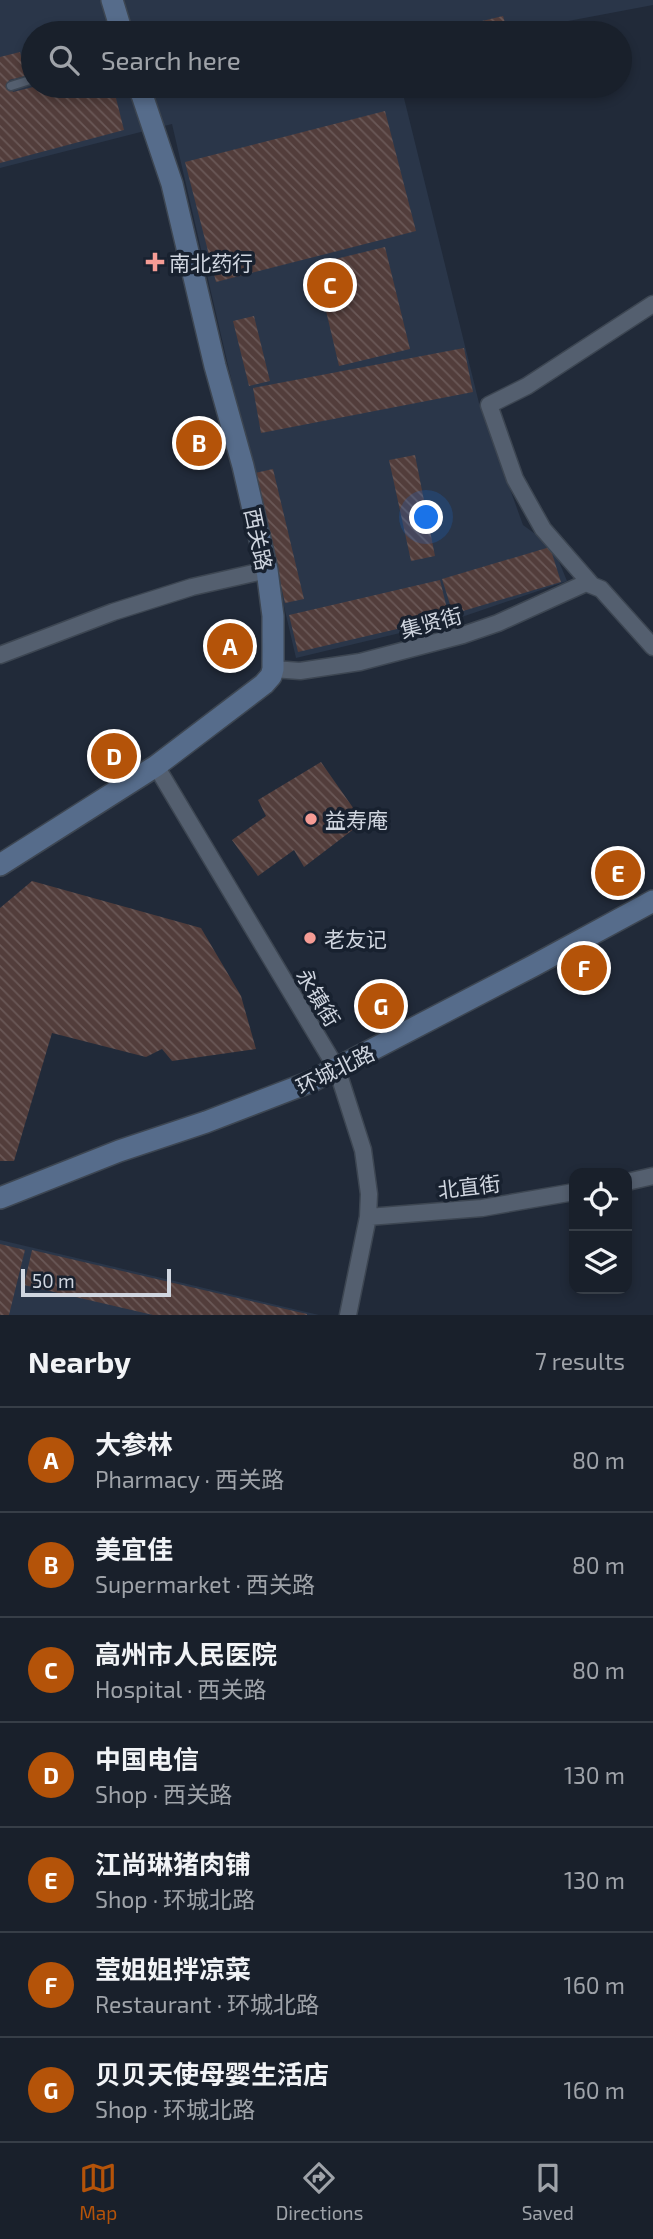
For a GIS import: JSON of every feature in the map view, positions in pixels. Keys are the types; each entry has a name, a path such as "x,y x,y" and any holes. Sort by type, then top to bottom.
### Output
{"street":[{"path":"112,0 118,21"},
{"name":"西关路","path":"143,98 172,184 267,570 273,616 273,669"},
{"path":"653,304 527,386 489,405 515,479 543,529 591,584 601,589 653,647"},
{"path":"0,655 126,608 192,587 267,570"},
{"name":"集贤街","path":"273,669 300,671 360,663 450,639 498,623 582,584 591,584"},
{"path":"0,865 156,766 264,684 273,669"},
{"name":"永镇街","path":"156,766 337,1069 363,1150 369,1194 368,1217 348,1315"},
{"name":"环城北路","path":"0,1198 119,1150 287,1093 653,901"},
{"path":"632,1181 653,1175"},
{"name":"北直街","path":"368,1217 482,1208 569,1193"}],"lane":[{"path":"11,86 21,83"}],"shaded area":[{"path":"0,0 653,0 653,5 568,21 21,21 21,98 404,98 479,403 523,525 553,547 567,581 450,621 296,658 172,124 0,168"},
{"path":"0,1240 319,1315 0,1315"}],"building":[{"path":"503,16 504,21 482,21"},
{"path":"20,52 21,77 9,80 13,92 21,90 21,98 116,98 124,130 0,163 0,57"},
{"path":"385,111 416,231 216,282 185,162"},
{"path":"385,247 410,349 339,366 315,264"},
{"path":"254,316 270,381 249,386 233,321"},
{"path":"464,348 473,392 261,433 253,388"},
{"path":"415,455 435,556 411,561 389,460"},
{"path":"273,469 304,599 285,603 255,473"},
{"path":"550,547 561,582 453,614 442,579"},
{"path":"440,580 449,617 298,652 289,615"},
{"name":"益寿庵","path":"321,762 363,822 304,867 294,850 258,876 232,840 266,816 258,800"},
{"path":"32,881 201,928 241,996 256,1049 172,1061 162,1049 146,1057 52,1033 14,1161 0,1161 0,908"},
{"path":"0,1244 25,1250 9,1315 0,1315"},
{"path":"32,1250 307,1315 153,1315 24,1285"}],"place":[{"name":"南北药行","path":"155,262"},
{"name":"高州市人民医院","path":"330,285"},
{"name":"美宜佳","path":"199,443"},
{"name":"大参林","path":"230,646"},
{"name":"中国电信","path":"114,756"},
{"name":"益寿庵","path":"311,819"},
{"name":"江尚琳猪肉铺","path":"618,873"},
{"name":"老友记","path":"310,938"},
{"name":"莹姐姐拌凉菜","path":"584,968"},
{"name":"贝贝天使母婴生活店","path":"381,1006"}]}
